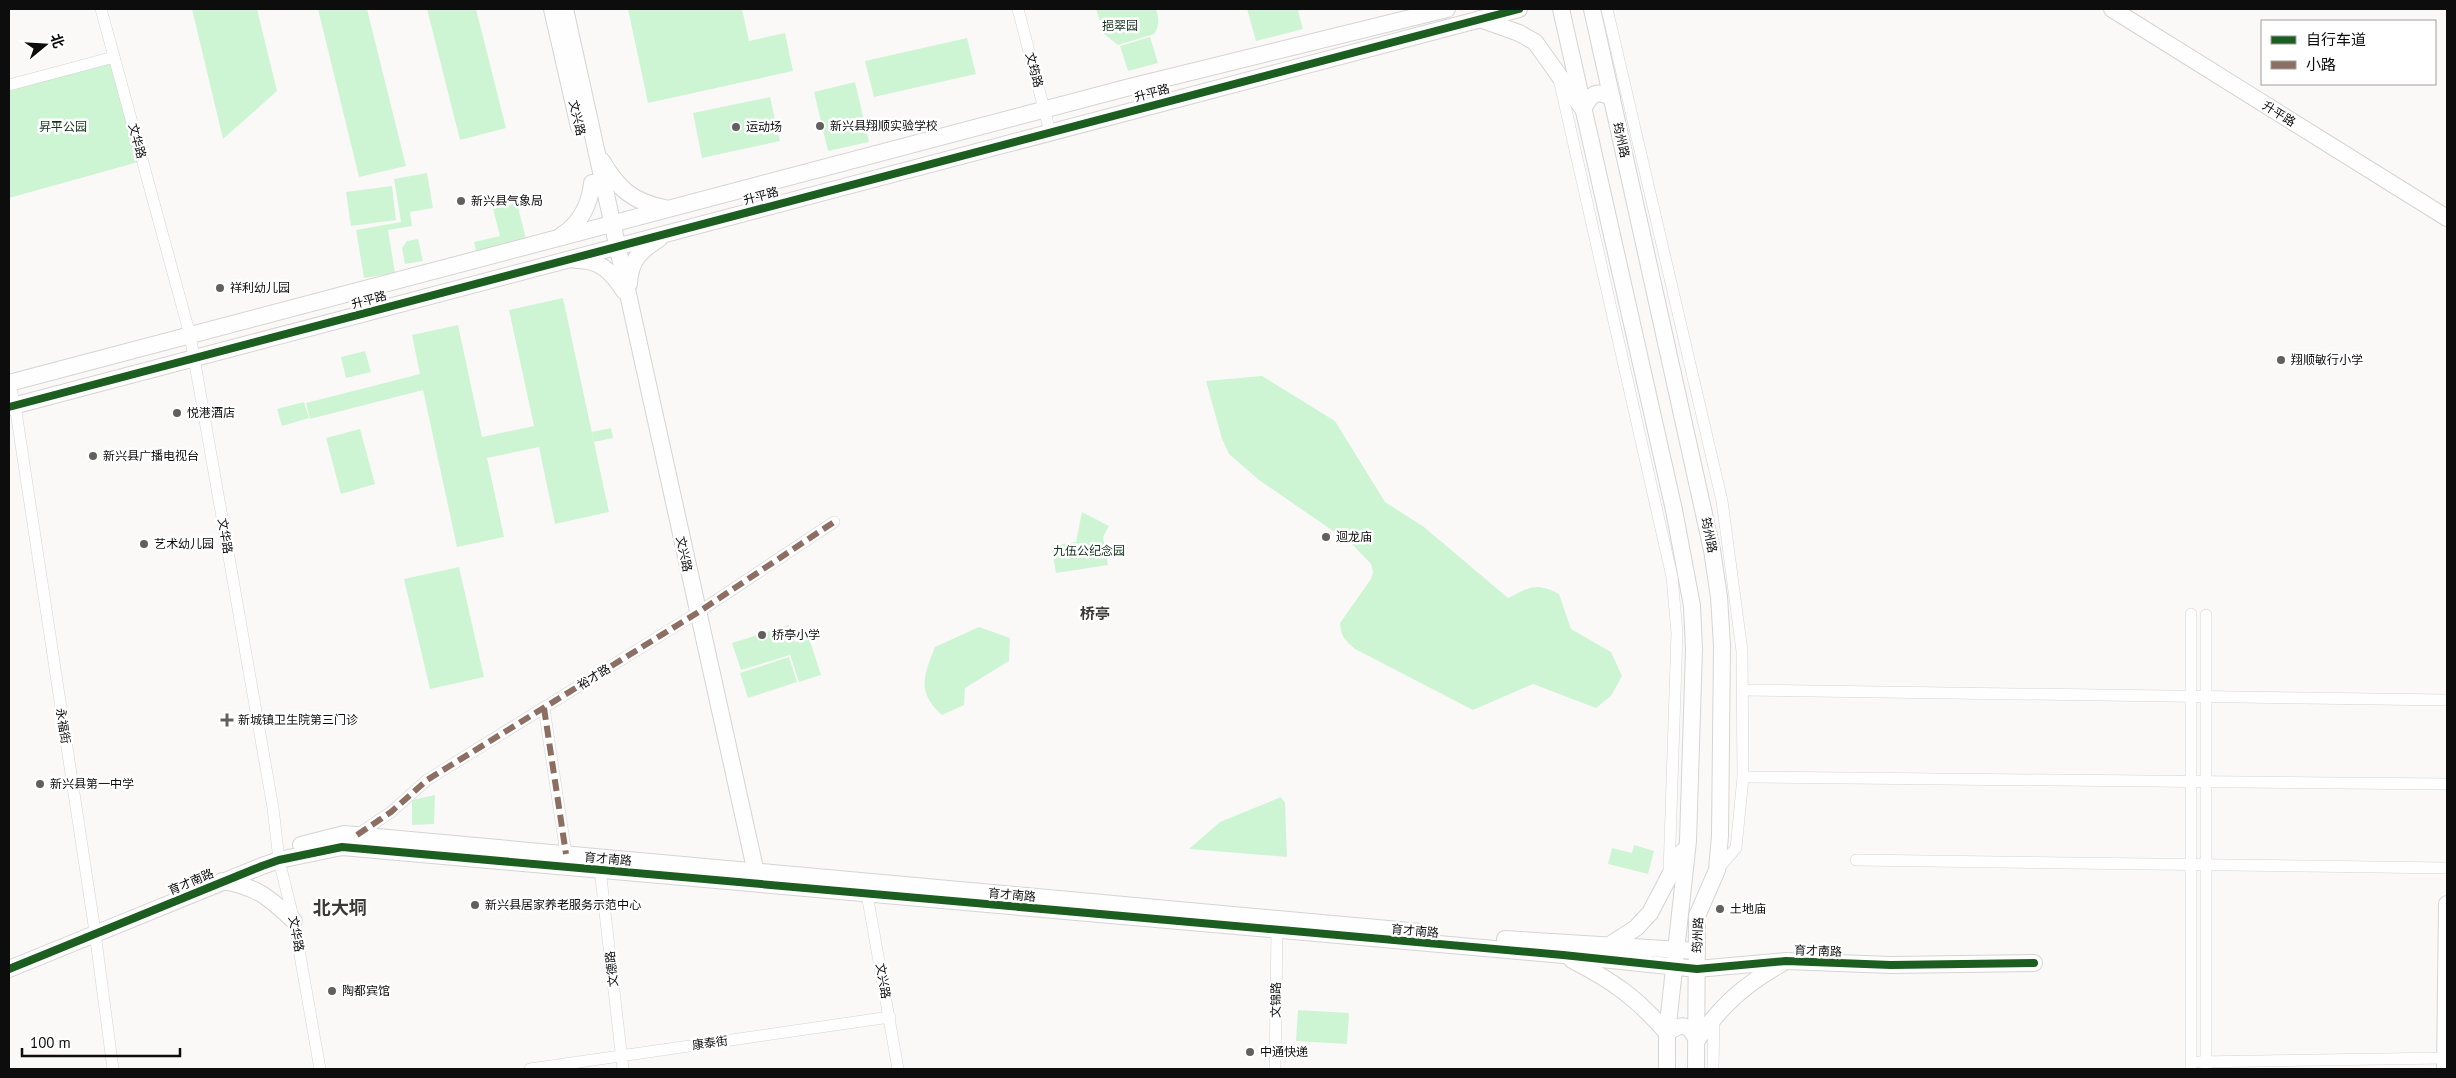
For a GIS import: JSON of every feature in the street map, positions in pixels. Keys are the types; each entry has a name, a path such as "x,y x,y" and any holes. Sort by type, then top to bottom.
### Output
{"street":[{"name":"文华路","path":"101,9 190,335 272,798 278,856 294,920 320,1069"},
{"name":"文兴路","path":"552,9 592,183 612,224"},
{"name":"文兴路","path":"565,9 757,878"},
{"name":"文筠路","path":"1018,9 1050,132"},
{"name":"升平路","path":"9,383 1044,109 1447,9"},
{"name":"升平路","path":"12,406 1519,9"},
{"name":"筠州路","path":"1560,9 1674,510 1692,606 1694,649 1688,841 1667,1033 1667,1069"},
{"name":"筠州路","path":"1592,9 1712,550 1719,597 1722,654 1720,836 1717,870 1697,916 1696,1069"},
{"path":"1607,9 1722,501 1742,651 1743,777 1736,848 1717,870"},
{"name":"升平路","path":"2112,9 2447,218"},
{"path":"1480,19 1519,32 1535,42 1583,109 1590,96 1596,92 1602,92 1612,98"},
{"path":"9,85 114,57"},
{"path":"1558,75 1672,577 1677,633 1669,879"},
{"path":"595,148 619,186 632,198 668,209"},
{"path":"558,238 571,230 583,215 592,183"},
{"path":"628,299 629,278 633,262 642,250 668,232"},
{"path":"559,261 586,260 609,270 628,299"},
{"name":"永福街","path":"9,383 95,930 113,1069"},
{"name":"裕才路","path":"357,835 391,812 427,780 698,613 834,522"},
{"path":"2191,614 2191,1066 2445,1064 2447,904"},
{"path":"2206,615 2206,1065"},
{"path":"1743,690 2447,700"},
{"path":"544,708 566,854"},
{"path":"1743,777 2447,784"},
{"name":"育才南路","path":"9,969 95,930 278,856 344,834 566,854 867,894 1277,932 1563,955 1697,969 1786,961 1891,965 2034,962"},
{"path":"1608,946 1636,928 1650,913 1688,841"},
{"name":"育才南路","path":"9,959 95,930 222,882 278,856 342,847 600,869 757,878 1476,937 1697,951"},
{"path":"1856,860 2447,868"},
{"name":"文德路","path":"600,869 624,1069"},
{"path":"222,882 254,888 267,896 294,920"},
{"name":"文兴路","path":"867,894 898,1069"},
{"name":"文锦路","path":"1275,1069 1277,932"},
{"path":"1563,955 1611,980 1653,1016 1667,1033 1676,1027 1683,1026 1690,1029 1697,1040 1714,1016 1751,981 1786,961"},
{"path":"1713,1069 1714,1016"},
{"name":"康泰街","path":"530,1069 890,1018"}],"green space":[{"path":"192,9 257,9 277,91 223,139"},
{"path":"318,9 367,9 406,166 359,177"},
{"path":"427,9 476,9 506,128 460,140"},
{"path":"628,9 742,9 749,41 785,33 793,71 648,103"},
{"name":"挹翠园","path":"1096,9 1156,9 1158,25 1154,34 1118,45 1104,34"},
{"path":"1247,9 1304,9 1298,11 1303,29 1256,41"},
{"path":"1150,37 1158,63 1128,71 1120,46"},
{"path":"967,38 976,74 874,97 865,61"},
{"name":"昇平公园","path":"114,57 142,161 9,198 9,85"},
{"path":"855,82 869,142 828,151 814,92"},
{"name":"运动场","path":"770,97 780,141 702,158 693,113"},
{"path":"427,173 433,208 410,212 412,226 388,230 395,273 364,278 356,230 401,222 394,179"},
{"path":"392,186 396,220 351,226 346,192"},
{"path":"517,203 526,239 476,251 474,242 500,236 493,209"},
{"path":"418,239 423,261 405,264 402,248 407,241"},
{"path":"563,298 609,512 555,524 539,447 487,458 504,537 457,547 423,390 310,419 306,403 420,374 412,335 458,325 482,437 534,426 509,310"},
{"path":"365,351 371,372 346,378 341,357"},
{"path":"1262,376 1335,421 1385,502 1424,527 1508,598 1532,587 1544,588 1559,594 1571,629 1611,652 1622,676 1611,696 1596,708 1533,684 1473,710 1355,649 1346,641 1342,635 1340,623 1371,579 1373,572 1371,564 1352,544 1259,480 1229,454 1222,439 1206,381"},
{"path":"304,402 309,418 282,426 277,409"},
{"path":"611,428 613,438 594,442 592,432"},
{"path":"360,429 375,484 341,494 326,438"},
{"name":"九伍公纪念园","path":"1082,512 1109,526 1103,537 1108,565 1056,573 1051,546 1076,542"},
{"path":"459,567 484,677 430,689 404,579"},
{"path":"789,625 795,642 809,638 821,675 799,682 790,655 741,670 732,643"},
{"path":"979,627 1010,638 1009,661 965,688 964,705 942,715 928,699 925,691 928,666 935,647"},
{"path":"789,657 797,682 748,698 740,673"},
{"path":"435,795 434,824 412,825 412,800"},
{"path":"1281,797 1285,803 1287,857 1189,849 1220,822"},
{"path":"1634,845 1654,851 1648,874 1608,864 1612,848 1632,853"},
{"path":"1298,1010 1349,1013 1347,1044 1296,1041"}],"marked path":[{"path":"357,835 391,812 427,780 697,613 834,522"},
{"path":"544,708 566,854"}],"cycle path":[{"path":"9,407 1519,9"},
{"path":"9,969 262,866 279,860 342,847 1563,955 1697,969 1786,961 1891,965 2034,963"}],"place":[{"name":"新兴县翔顺实验学校","path":"820,126"},
{"name":"运动场","path":"736,127"},
{"name":"新兴县气象局","path":"461,201"},
{"name":"祥利幼儿园","path":"220,288"},
{"name":"翔顺敏行小学","path":"2281,360"},
{"name":"悦港酒店","path":"177,413"},
{"name":"新兴县广播电视台","path":"93,456"},
{"name":"迴龙庙","path":"1326,537"},
{"name":"艺术幼儿园","path":"144,544"},
{"name":"桥亭小学","path":"762,635"},
{"name":"新城镇卫生院第三门诊","path":"227,720"},
{"name":"新兴县第一中学","path":"40,784"},
{"name":"新兴县居家养老服务示范中心","path":"475,905"},
{"name":"土地庙","path":"1720,909"},
{"name":"陶都宾馆","path":"332,991"},
{"name":"中通快递","path":"1250,1052"}],"district":[{"name":"桥亭","path":"1095,614"},
{"name":"北大垌","path":"340,908"}]}
